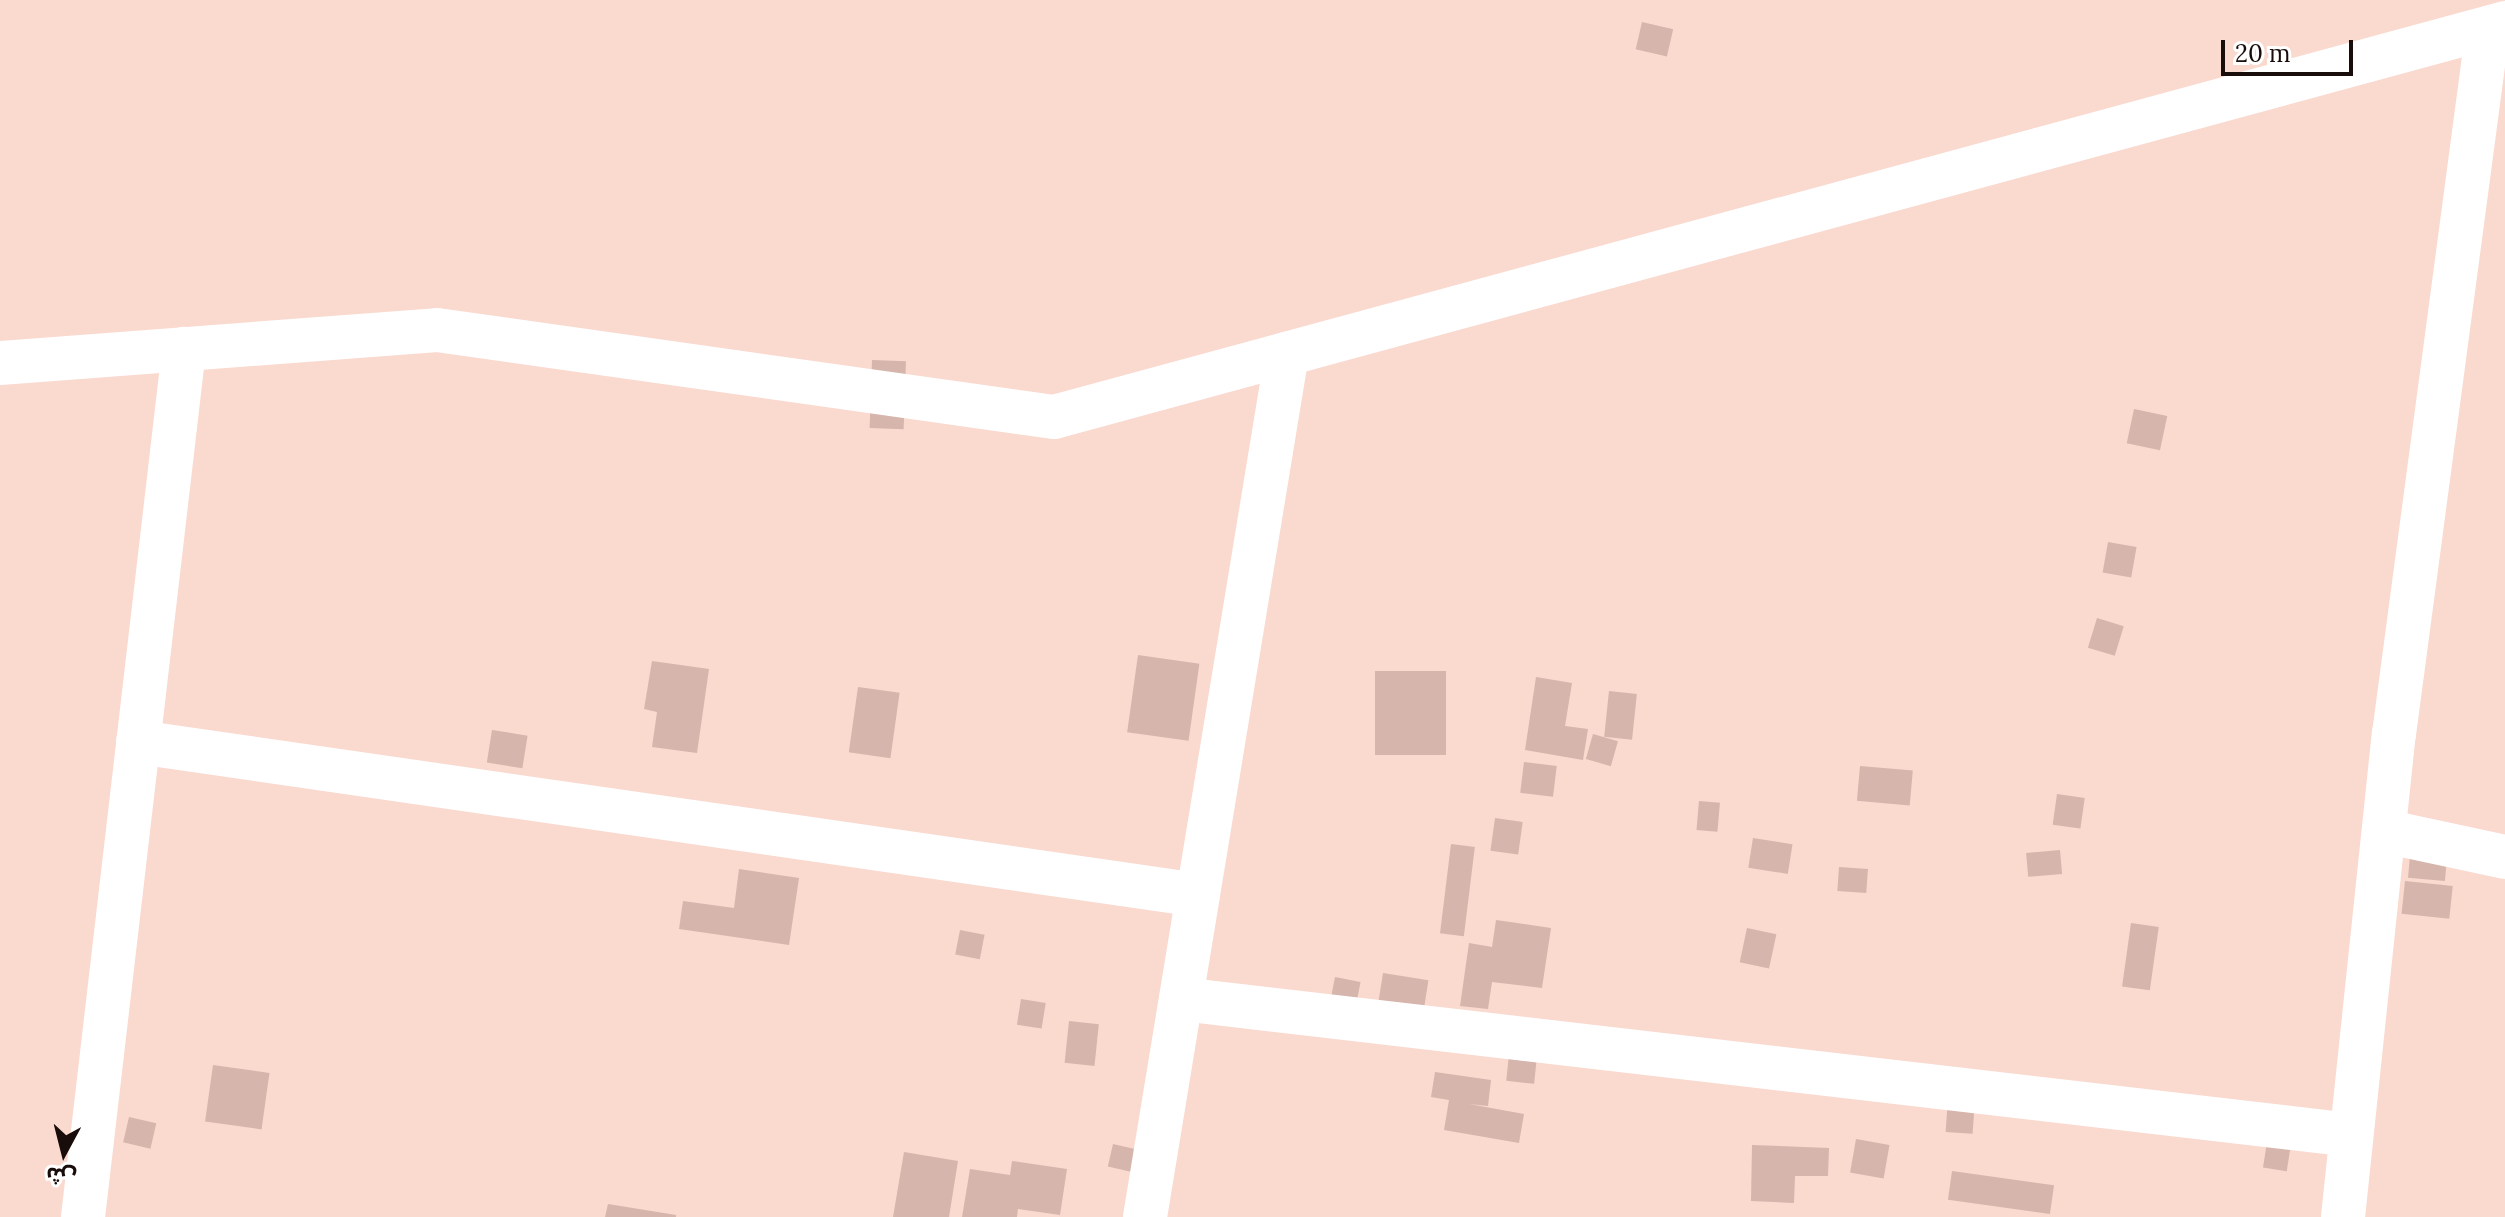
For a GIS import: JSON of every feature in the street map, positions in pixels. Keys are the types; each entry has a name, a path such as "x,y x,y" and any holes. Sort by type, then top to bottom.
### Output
{"street":[{"path":"0,363 437,330 1054,417 2496,26 2384,831 2343,1217"},
{"path":"83,1217 184,349"},
{"path":"1145,1217 1287,354"},
{"path":"138,742 1198,895"},
{"path":"2384,831 2505,857"},
{"path":"1181,999 2351,1135"}],"building":[{"path":"1642,22 1673,29 1667,56 1636,49"},
{"path":"872,360 906,361 904,429 870,428"},
{"path":"2134,409 2167,416 2160,450 2127,443"},
{"path":"2108,542 2137,547 2131,578 2103,573"},
{"path":"2097,618 2124,626 2115,656 2088,648"},
{"path":"1138,655 1199,664 1189,741 1127,732"},
{"path":"652,661 709,669 697,753 652,747 657,712 644,709"},
{"path":"1375,671 1446,671 1446,755 1375,755"},
{"path":"1536,677 1572,683 1565,726 1588,729 1583,760 1525,750"},
{"path":"858,687 900,693 890,758 849,752"},
{"path":"1609,691 1637,694 1632,740 1604,737"},
{"path":"492,730 528,736 522,768 487,763"},
{"path":"1593,734 1618,741 1611,766 1586,759"},
{"path":"1524,762 1557,766 1553,797 1520,793"},
{"path":"1860,766 1913,771 1910,805 1857,801"},
{"path":"2057,794 2085,798 2080,829 2053,825"},
{"path":"1699,801 1720,803 1717,832 1696,830"},
{"path":"1495,818 1523,822 1518,855 1490,851"},
{"path":"1753,838 1793,844 1788,874 1748,868"},
{"path":"1451,844 1475,847 1464,936 1440,933"},
{"path":"2411,844 2448,847 2445,881 2408,878"},
{"path":"2060,850 2062,874 2028,877 2026,853"},
{"path":"1839,867 1868,869 1866,893 1837,891"},
{"path":"739,869 799,878 789,945 679,929 683,901 734,908"},
{"path":"2405,881 2453,886 2449,919 2402,914"},
{"path":"1496,920 1551,928 1542,988 1492,982 1488,1009 1460,1006 1469,943 1492,947"},
{"path":"2131,923 2159,927 2150,990 2122,986"},
{"path":"1747,928 1776,934 1769,968 1740,962"},
{"path":"960,930 985,935 980,959 955,955"},
{"path":"1383,973 1428,980 1421,1025 1376,1017"},
{"path":"1335,977 1361,982 1353,1019 1328,1014"},
{"path":"1021,999 1046,1003 1042,1029 1017,1025"},
{"path":"1069,1021 1099,1024 1094,1066 1065,1063"},
{"path":"1510,1045 1538,1048 1534,1084 1506,1081"},
{"path":"213,1065 269,1073 262,1129 205,1121"},
{"path":"1435,1072 1491,1080 1488,1106 1469,1104 1524,1114 1519,1143 1444,1130 1449,1100 1431,1097"},
{"path":"1948,1098 1975,1100 1973,1134 1946,1132"},
{"path":"129,1117 156,1123 150,1149 123,1142"},
{"path":"2268,1136 2292,1140 2287,1171 2263,1168"},
{"path":"1856,1139 1889,1145 1884,1178 1850,1172"},
{"path":"1113,1144 1140,1150 1135,1173 1108,1166"},
{"path":"1752,1145 1829,1148 1828,1176 1795,1176 1794,1203 1751,1201"},
{"path":"904,1152 958,1161 949,1217 893,1217"},
{"path":"1012,1161 1067,1169 1060,1215 1018,1209 1017,1217 962,1217 970,1169 1010,1175"},
{"path":"1952,1171 2054,1185 2050,1214 1948,1200"},
{"path":"608,1204 676,1215 676,1217 605,1217"}]}
